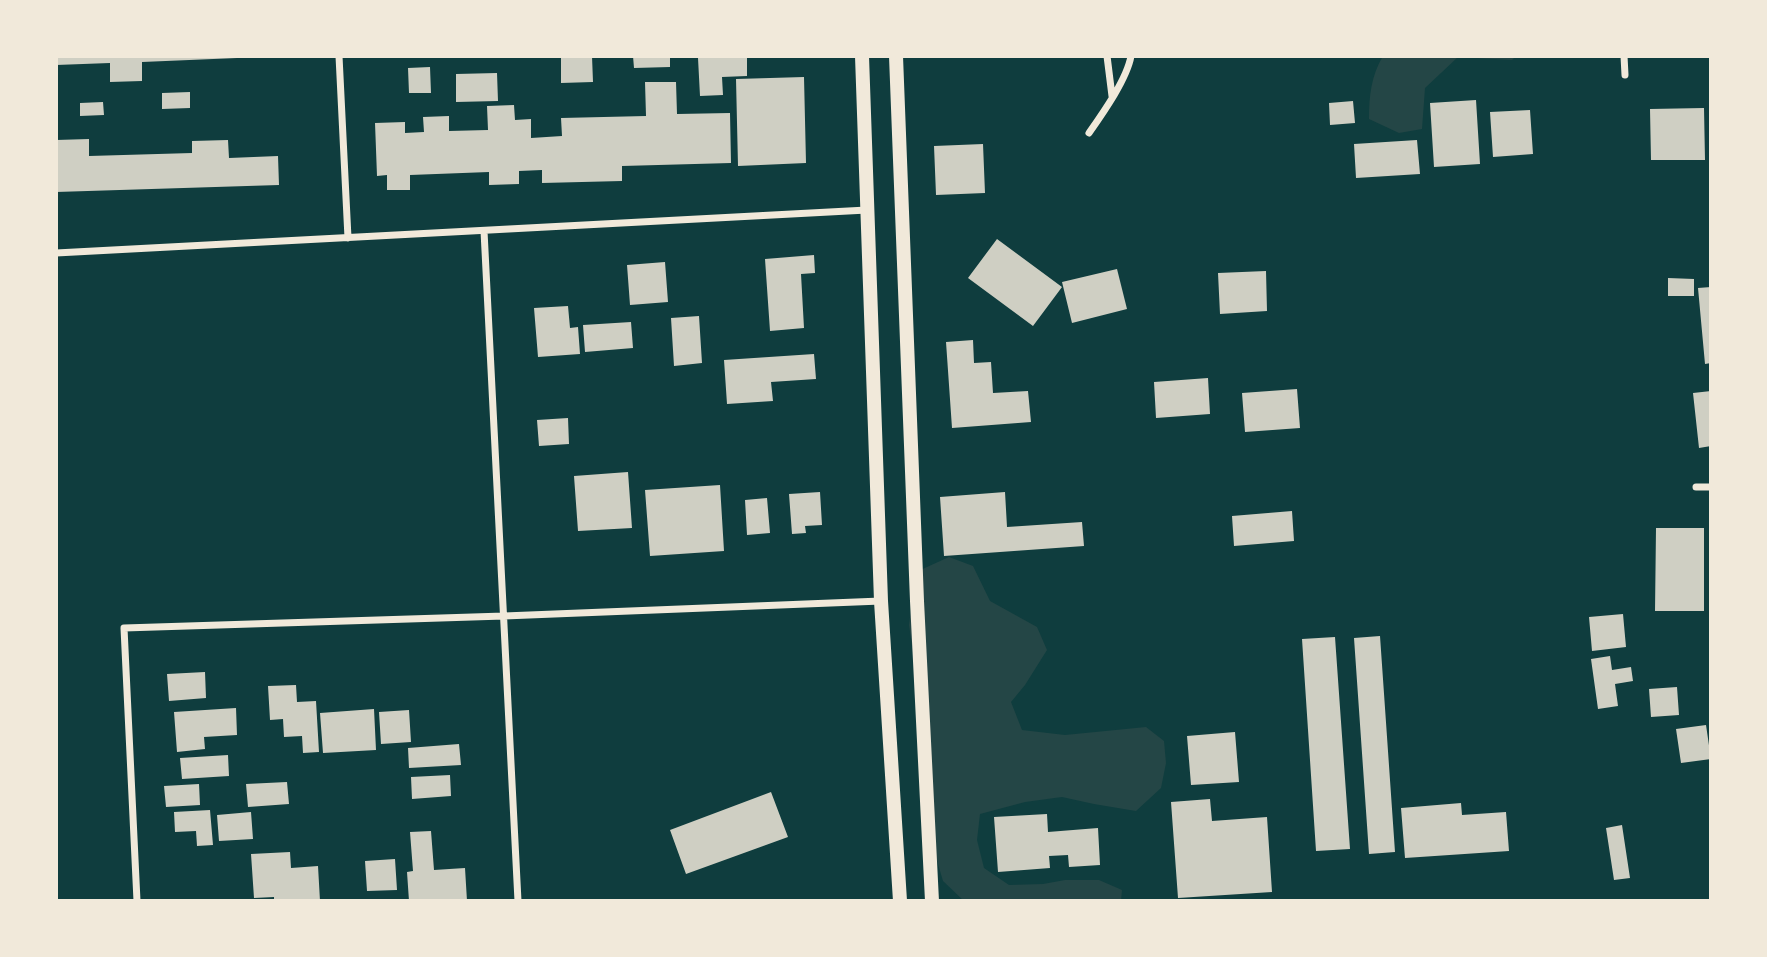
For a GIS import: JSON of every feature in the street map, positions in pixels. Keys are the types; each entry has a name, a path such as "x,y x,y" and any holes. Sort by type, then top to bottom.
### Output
{"main road":[{"path":"862,56 881,601 900,901"},
{"path":"896,56 932,901"}],"street":[{"path":"339,56 348,238"},
{"path":"1107,56 1112,96"},
{"path":"1090,134 1126,71 1131,56"},
{"path":"1624,56 1625,75"},
{"path":"56,253 867,211"},
{"path":"484,231 518,901"},
{"path":"1696,487 1711,487"},
{"path":"137,901 124,628 881,601"}],"shaded area":[{"path":"1383,56 1516,56 1512,60 1458,57 1425,88 1422,129 1399,133 1369,119 1372,86"},
{"path":"949,557 973,566 990,601 1037,627 1047,650 1011,702 1022,730 1065,735 1146,727 1164,741 1166,763 1161,788 1136,811 1062,797 1025,802 980,814 977,840 984,868 1009,885 1099,880 1122,890 1121,901 964,901 943,881 924,817 922,715 909,625 916,572"}],"building":[{"path":"56,56 237,58 142,62 142,81 110,82 110,63 56,65"},
{"path":"561,56 592,56 593,82 561,83"},
{"path":"633,56 670,56 670,67 634,68"},
{"path":"747,56 747,76 722,77 723,95 700,96 698,58"},
{"path":"430,67 431,93 409,93 408,68"},
{"path":"497,73 498,101 456,102 456,74"},
{"path":"804,77 806,163 738,166 736,79"},
{"path":"645,82 676,82 677,114 730,113 731,163 622,166 622,181 542,183 542,170 519,171 519,184 489,185 489,172 410,175 410,190 387,190 387,175 377,176 375,123 405,122 405,133 424,132 423,117 449,116 449,131 488,130 487,106 514,105 515,120 531,119 531,138 562,136 561,118 646,116"},
{"path":"190,92 190,108 162,109 162,93"},
{"path":"1476,100 1480,164 1434,167 1430,103"},
{"path":"1353,101 1355,123 1330,125 1329,103"},
{"path":"103,102 104,115 80,116 80,103"},
{"path":"1704,108 1705,160 1651,160 1650,109"},
{"path":"1530,110 1533,154 1493,157 1490,112"},
{"path":"89,139 89,156 192,153 192,141 228,140 229,158 278,156 279,185 56,192 56,140"},
{"path":"1417,140 1420,174 1356,178 1354,144"},
{"path":"983,144 985,193 936,195 934,146"},
{"path":"997,239 1062,287 1033,326 968,278"},
{"path":"814,255 815,273 801,274 804,328 770,331 765,259"},
{"path":"665,262 668,302 630,305 627,265"},
{"path":"1117,269 1127,309 1072,323 1062,282"},
{"path":"1266,271 1267,311 1220,314 1218,273"},
{"path":"1668,278 1694,279 1694,296 1668,296"},
{"path":"1711,287 1711,363 1705,364 1698,288"},
{"path":"568,306 570,328 578,327 580,354 538,357 534,308"},
{"path":"699,316 702,363 674,366 671,318"},
{"path":"631,322 633,348 585,352 583,325"},
{"path":"973,340 974,363 991,362 993,393 1028,391 1031,422 952,428 946,342"},
{"path":"814,354 816,379 771,382 773,401 727,404 724,360"},
{"path":"1208,378 1210,414 1156,418 1154,382"},
{"path":"1297,389 1300,428 1245,432 1242,393"},
{"path":"1711,391 1711,446 1699,448 1693,393"},
{"path":"568,418 569,444 539,446 537,420"},
{"path":"628,472 632,528 578,531 574,476"},
{"path":"720,485 724,551 650,556 645,490"},
{"path":"820,492 822,525 805,526 806,533 792,534 789,494"},
{"path":"1005,492 1007,527 1082,522 1084,546 944,556 940,497"},
{"path":"767,498 770,533 747,535 745,500"},
{"path":"1292,511 1294,541 1234,546 1232,516"},
{"path":"1656,528 1704,528 1704,611 1655,611"},
{"path":"1623,614 1626,647 1592,651 1589,617"},
{"path":"1380,636 1395,852 1369,854 1354,638"},
{"path":"1335,637 1350,849 1316,851 1302,639"},
{"path":"1610,656 1612,670 1631,667 1633,681 1615,684 1618,706 1598,709 1591,659"},
{"path":"205,672 206,698 169,701 167,674"},
{"path":"296,685 297,702 316,701 319,752 303,753 302,736 284,737 283,719 270,720 268,686"},
{"path":"1677,687 1679,715 1651,717 1649,689"},
{"path":"236,708 237,735 204,737 205,749 177,752 174,712"},
{"path":"374,709 376,750 323,753 320,713"},
{"path":"409,710 411,742 381,744 379,712"},
{"path":"1706,725 1711,759 1681,763 1676,729"},
{"path":"1235,732 1239,782 1191,785 1187,736"},
{"path":"459,744 461,765 409,768 408,748"},
{"path":"228,755 229,776 182,779 180,758"},
{"path":"450,775 451,796 412,799 411,777"},
{"path":"287,782 289,804 248,807 246,784"},
{"path":"199,784 200,805 166,807 164,786"},
{"path":"771,792 788,837 686,874 670,830"},
{"path":"1210,799 1212,821 1267,817 1272,892 1178,898 1171,802"},
{"path":"1461,803 1462,815 1506,812 1509,851 1405,858 1401,808"},
{"path":"210,810 213,845 197,846 196,831 175,832 174,812"},
{"path":"251,812 253,839 219,841 217,815"},
{"path":"1047,814 1048,832 1098,828 1100,865 1069,867 1068,855 1049,856 1050,868 998,872 994,817"},
{"path":"1622,825 1630,878 1614,880 1606,828"},
{"path":"431,831 434,870 465,868 467,901 409,901 407,872 413,871 410,832"},
{"path":"290,852 291,868 318,866 320,901 254,898 251,854"},
{"path":"395,859 397,890 367,891 365,861"}]}
